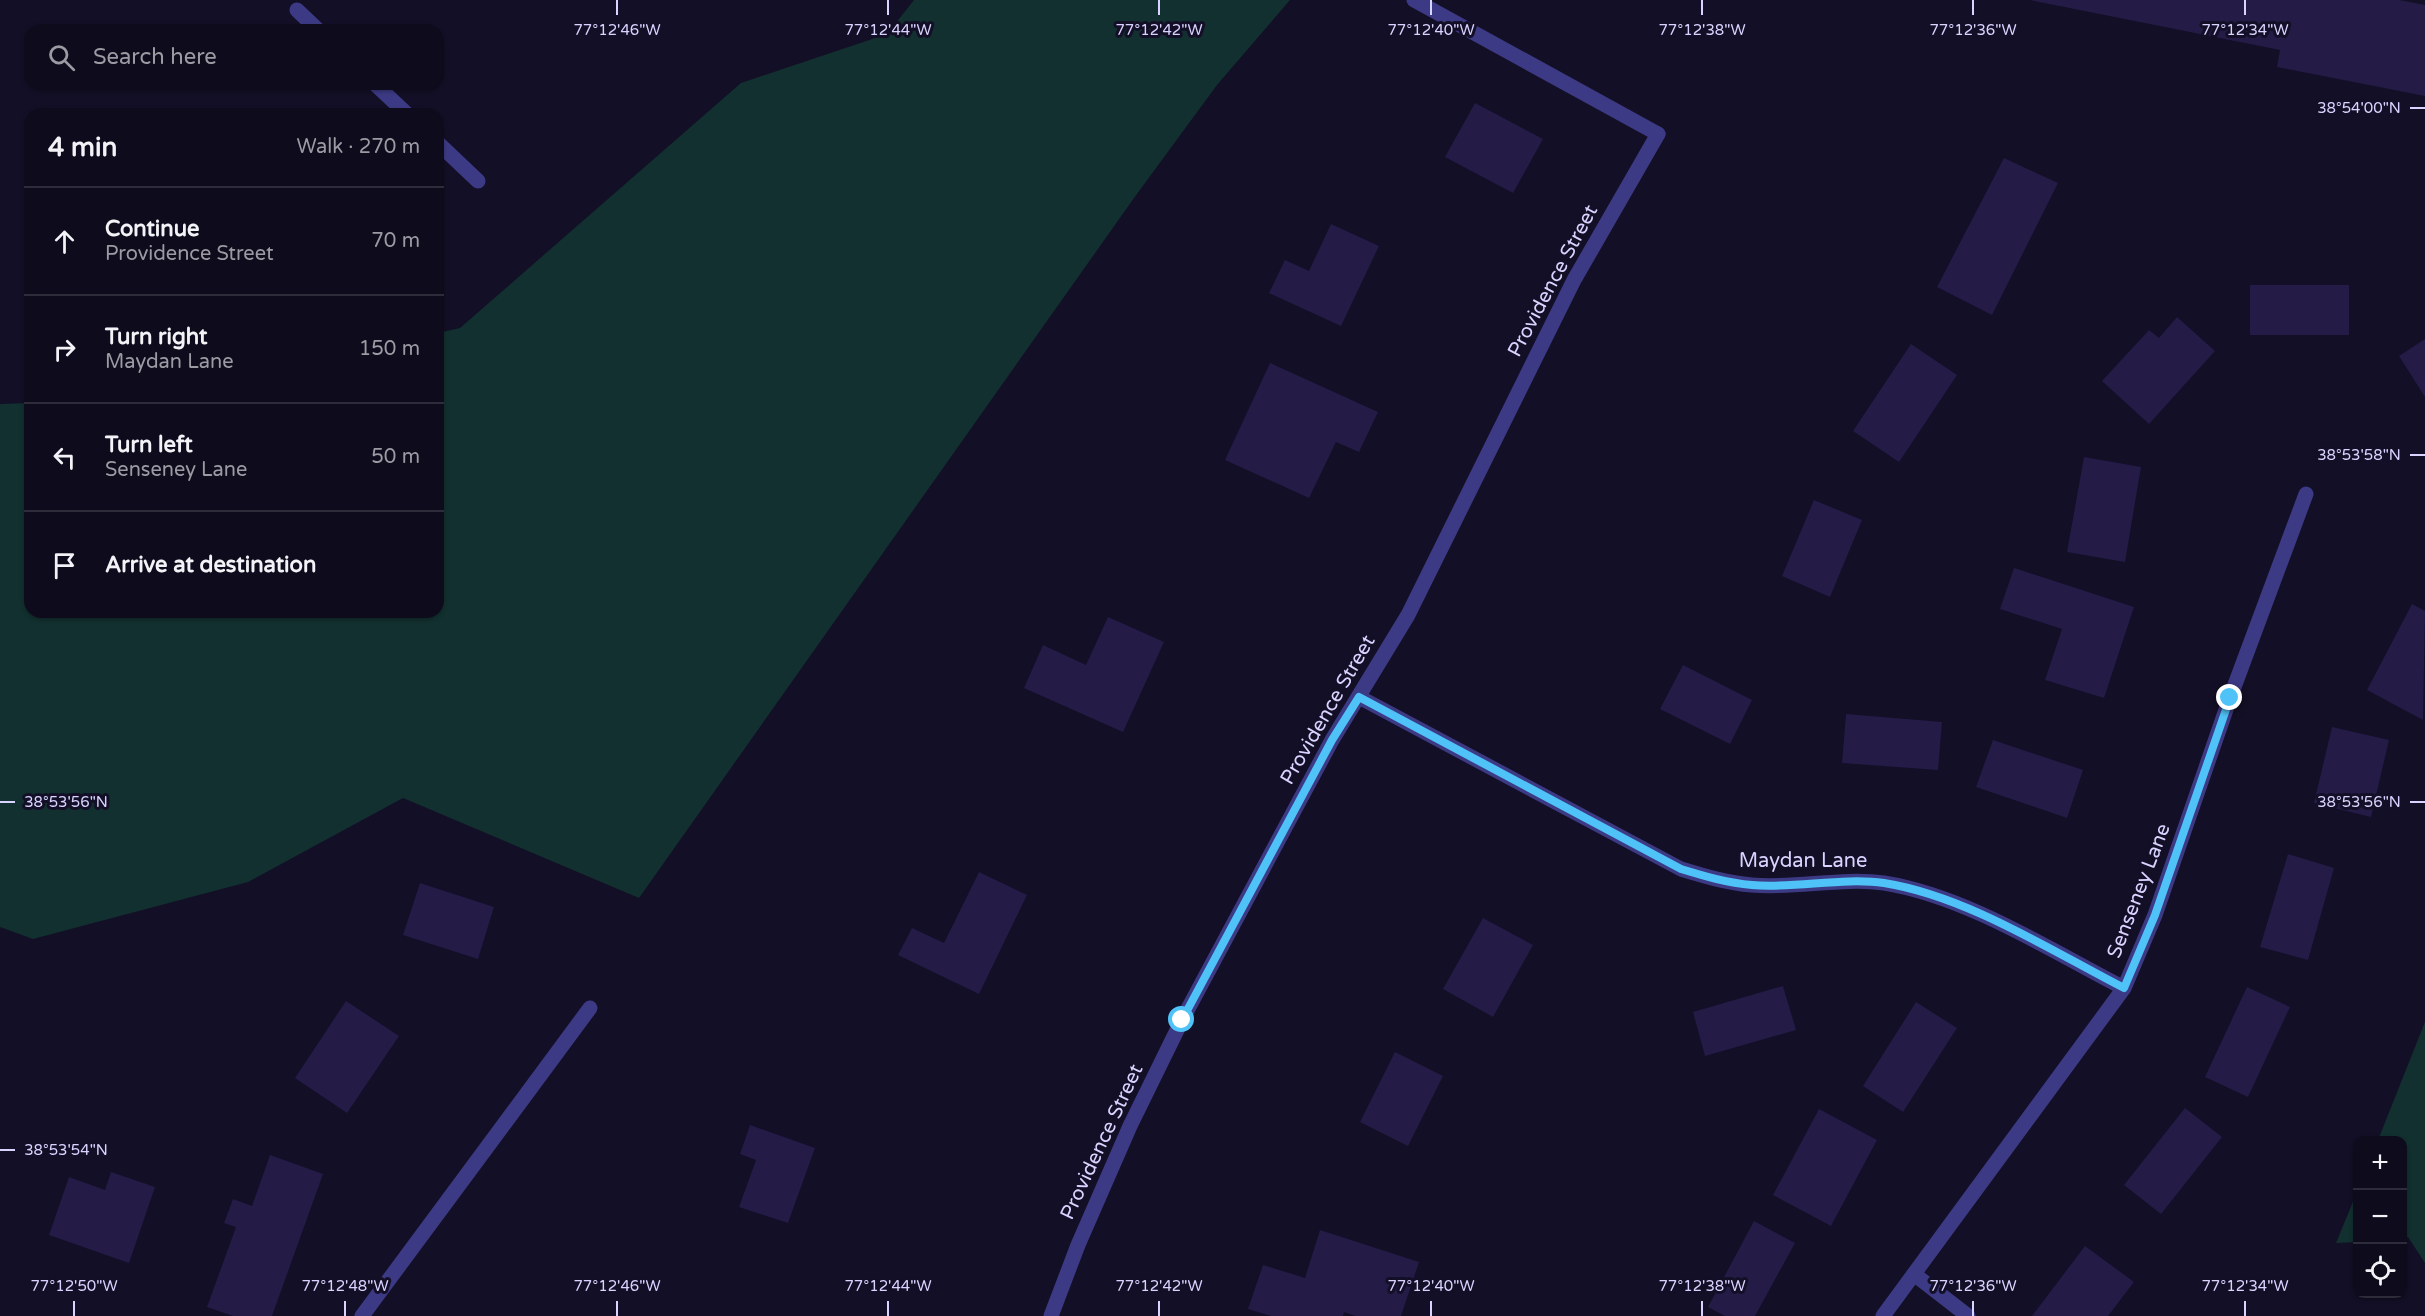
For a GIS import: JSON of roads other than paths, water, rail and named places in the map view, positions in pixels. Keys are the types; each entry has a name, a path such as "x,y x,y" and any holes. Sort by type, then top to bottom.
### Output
{"street":[{"name":"Providence Street","path":"1051,1316 1078,1245 1125,1137 1182,1020 1332,740 1408,615 1574,280 1658,134 1414,0"},
{"path":"297,10 312,24"},
{"path":"381,90 401,108"},
{"path":"444,149 478,181"},
{"name":"Senseney Lane","path":"1883,1316 2124,988 2155,915 2230,698 2306,494"},
{"name":"Maydan Lane","path":"1359,697 1681,869 1723,881 1753,885 1881,883 1927,892 1996,923 2124,988"},
{"path":"362,1316 590,1008"},
{"path":"1914,1274 1968,1316"}]}
